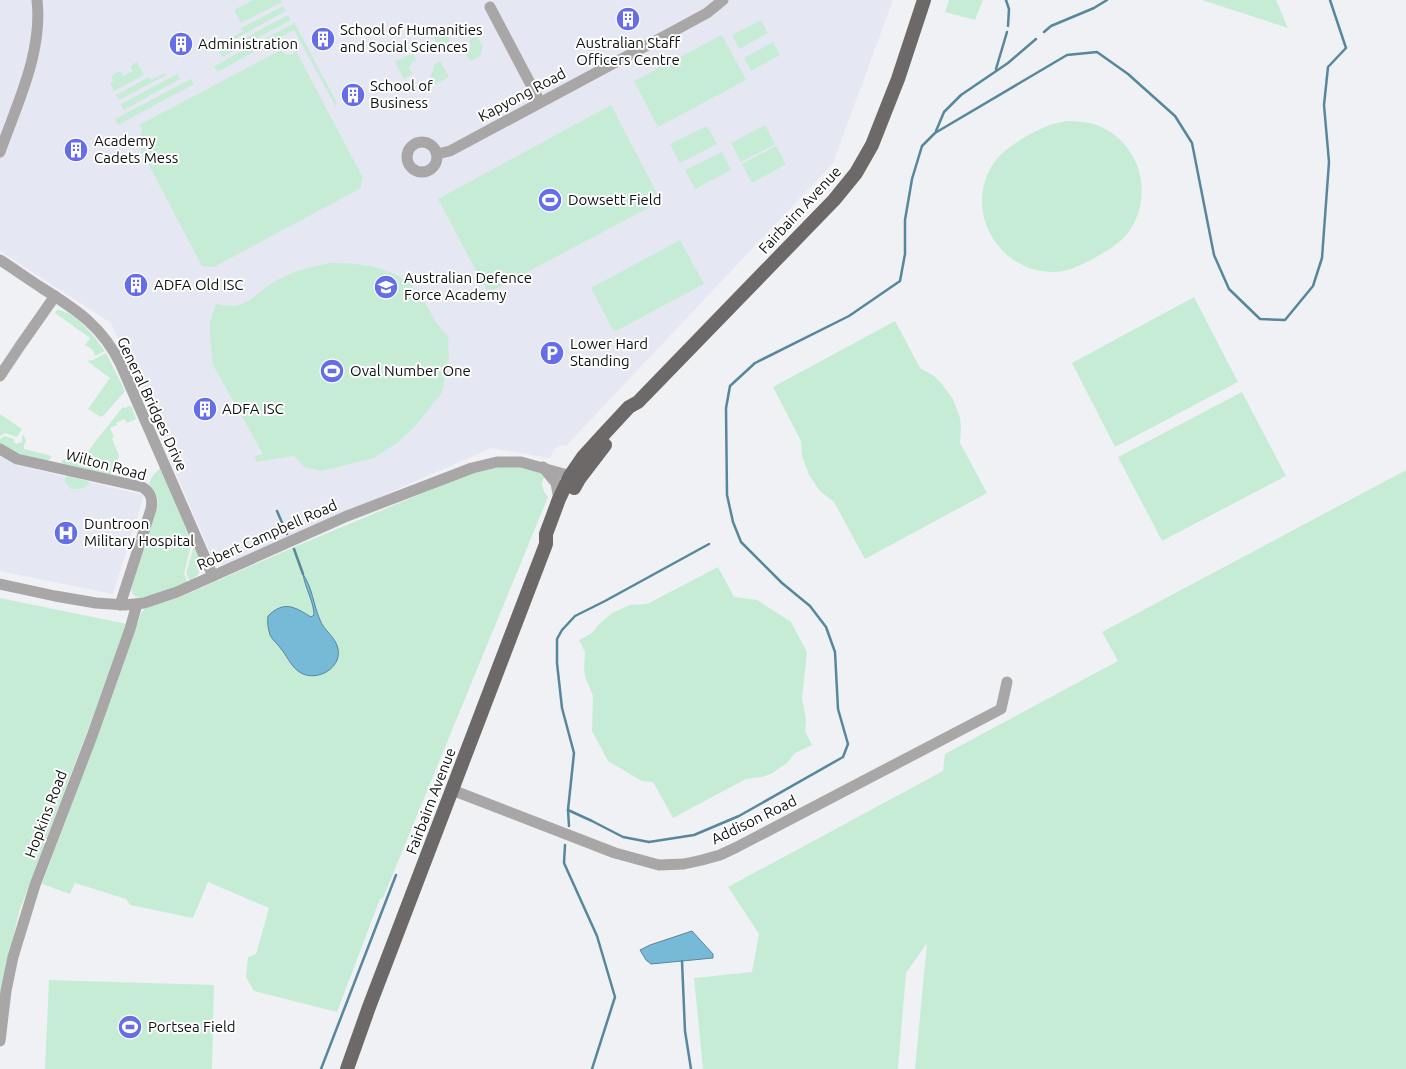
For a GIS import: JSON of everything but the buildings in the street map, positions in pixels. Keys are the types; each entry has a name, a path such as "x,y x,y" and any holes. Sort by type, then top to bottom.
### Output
{"main road":[{"name":"Fairbairn Avenue","path":"546,544 546,534 559,499 574,477 632,412 638,402 834,200 856,173 872,145 898,80 924,0"},
{"name":"Fairbairn Avenue","path":"347,1069 368,1007 546,544 552,537 568,499 574,477 583,457 629,407 638,402"}],"street":[{"path":"0,152 20,97 38,32 37,0"},
{"name":"Kapyong Road","path":"437,154 450,151 707,13 723,0"},
{"path":"490,7 540,102"},
{"name":"General Bridges Drive","path":"0,260 56,296 91,322 116,354 213,576"},
{"path":"0,376 56,296"},
{"name":"Wilton Road","path":"0,449 17,459 142,487 148,491 152,498 151,509 120,605"},
{"name":"Robert Campbell Road","path":"543,468 565,467 583,457"},
{"name":"Robert Campbell Road","path":"0,584 74,600 120,605 137,604 169,595 347,516 472,468 498,462 521,462 574,477"},
{"path":"543,468 556,483 559,499"},
{"name":"Hopkins Road","path":"0,1040 6,991 13,957 35,885 92,736 137,604"},
{"name":"Addison Road","path":"452,790 615,853 659,864 684,864 737,847 1001,710 1007,682"}],"shaded area":[{"name":"Australian Defence Force Academy","path":"0,0 893,0 833,163 566,446 562,445 554,449 550,458 491,448 223,565 213,559 111,323 0,251"},
{"name":"Duntroon Military Hospital","path":"0,456 17,465 144,495 113,594 0,571"}],"green space":[{"path":"253,0 281,0 282,2 241,23 234,10"},
{"path":"949,0 983,0 975,20 945,12"},
{"path":"1202,0 1276,0 1288,28"},
{"path":"283,6 286,11 226,44 225,41 243,31 241,28"},
{"path":"288,15 291,20 222,57 219,52"},
{"path":"761,20 768,33 739,49 732,35"},
{"path":"294,22 337,103 336,107 294,30 217,72 214,66"},
{"path":"449,28 453,34 450,37 449,49 442,53 433,37"},
{"path":"722,35 746,80 658,127 634,81"},
{"path":"476,36 483,46 480,56 470,61 465,52 470,49 471,44 469,40"},
{"path":"773,42 780,55 751,71 744,58"},
{"path":"281,50 284,54 292,55 296,51 363,178 361,188 214,267 202,266 135,139 140,137 142,129 139,125"},
{"path":"413,53 416,60 411,63 409,68 412,74 404,79 395,62"},
{"path":"440,61 449,77 432,86 428,80 434,67 433,65"},
{"path":"137,62 144,75 114,91 110,83 114,81 111,76 120,71 123,76 133,71 130,66"},
{"path":"165,73 166,75 119,100 116,95 149,77 151,80"},
{"path":"177,74 180,79 124,110 121,104"},
{"path":"191,79 194,84 118,125 115,119"},
{"name":"Dowsett Field","path":"611,105 661,201 488,293 438,199"},
{"path":"1067,121 1097,125 1111,132 1122,141 1131,153 1141,180 1142,194 1139,209 1134,223 1126,236 1096,257 1076,267 1062,271 1053,272 1033,269 1015,261 1001,249 990,233 984,216 982,197 986,178 996,160 1013,145 1040,129"},
{"path":"765,125 775,144 741,162 731,143"},
{"path":"707,126 717,144 680,163 670,144"},
{"path":"776,146 786,164 752,183 742,164"},
{"path":"722,152 731,170 695,189 685,170"},
{"path":"680,240 704,284 614,332 591,288"},
{"name":"Oval Number One","path":"329,263 357,264 382,269 405,281 415,290 438,325 448,336 449,357 442,393 414,427 397,443 374,458 322,471 304,467 294,456 256,462 255,456 263,454 213,365 210,322 216,304 237,305 245,303 281,278"},
{"path":"1194,297 1238,382 1115,447 1072,363"},
{"path":"57,310 64,311 77,320 90,332 105,351 95,356 93,350 85,345 90,338 55,313"},
{"path":"895,321 920,368 934,376 953,399 960,418 960,443 987,493 865,559 834,502 820,491 809,475 802,456 801,441 773,387"},
{"path":"106,353 125,391 101,417 88,409 110,378 87,361"},
{"path":"1242,392 1286,476 1162,541 1118,457"},
{"path":"123,407 132,407 136,419 127,423 124,419 110,428 119,456 111,475 61,463 66,458 75,464 80,456 84,458"},
{"path":"0,414 22,429 17,437 5,433 0,436"},
{"path":"23,434 26,440 24,449 52,457 48,461 19,454 0,444 0,439 4,436 14,439 16,444 22,442"},
{"path":"498,466 528,468 545,476 542,487 548,497 383,898 380,899 337,1012 254,991 246,977 248,957 256,954 269,908 208,882 193,918 130,905 126,899 75,883 70,894 42,884 144,609 180,597 478,470"},
{"path":"161,468 191,535 187,538 191,546 184,574 187,581 160,593 140,598 133,595 131,590 158,502 156,494 150,486 150,481"},
{"path":"1406,470 1406,1069 915,1069 927,943 906,973 898,1069 703,1069 694,978 752,972 759,934 728,887 943,771 945,754 1118,661 1102,632"},
{"path":"65,477 88,481 89,483 84,488 71,489 65,481"},
{"path":"191,539 200,556 201,567 200,572 190,581 186,573 194,546"},
{"path":"718,567 734,597 757,600 791,622 807,652 802,699 806,719 805,731 812,745 795,753 787,763 771,774 746,779 673,818 653,782 642,781 608,761 592,731 593,696 585,676 585,652 579,640 592,633 612,613 630,605 647,604"},
{"path":"0,598 127,624 127,626 19,912 0,995"},
{"name":"Portsea Field","path":"49,980 214,985 212,1069 45,1069"}],"water":[{"path":"303,574 309,585 320,620 335,641 338,649 336,662 332,667 314,676 301,673 290,663 271,637 268,625 268,616 279,608 295,608 311,617 314,615 313,605"},
{"path":"692,931 713,954 713,958 651,964 640,950 650,945"}],"waterway":[{"path":"1006,0 1009,9 1008,26"},
{"path":"1044,32 1051,26 1094,8 1107,0"},
{"path":"709,544 575,616 562,630 557,639 557,663 562,708 574,753 568,810 623,837 649,842 694,835 739,816 843,757 848,744 838,709 835,652 826,627 810,606 782,583 741,542 733,522 727,495 726,408 730,386 755,363 849,316 900,281 905,254 905,220 912,179 922,146 935,133 1067,55 1097,52 1128,74 1175,116 1192,143 1214,255 1229,289 1260,319 1285,320 1313,286 1322,258 1329,162 1324,105 1328,67 1346,48 1330,0"},
{"path":"996,69 1007,32"},
{"path":"936,131 944,112 961,95 1008,63 1036,39"},
{"path":"277,511 287,534"},
{"path":"294,549 303,574"},
{"path":"568,810 569,826"},
{"path":"565,845 564,863 597,936 615,997 592,1069"},
{"path":"321,1069 396,875"},
{"path":"682,961 685,1031 691,1069"}],"place":[{"name":"Australian Staff Officers Centre","path":"628,19"},
{"name":"School of Humanities and Social Sciences","path":"323,39"},
{"name":"Administration","path":"181,44"},
{"name":"School of Business","path":"353,95"},
{"name":"Academy Cadets Mess","path":"76,150"},
{"name":"Dowsett Field","path":"550,200"},
{"name":"ADFA Old ISC","path":"136,285"},
{"name":"Australian Defence Force Academy","path":"386,287"},
{"name":"Lower Hard Standing","path":"552,353"},
{"name":"Oval Number One","path":"332,371"},
{"name":"ADFA ISC","path":"205,409"},
{"name":"Duntroon Military Hospital","path":"66,533"},
{"name":"Portsea Field","path":"130,1027"}]}
